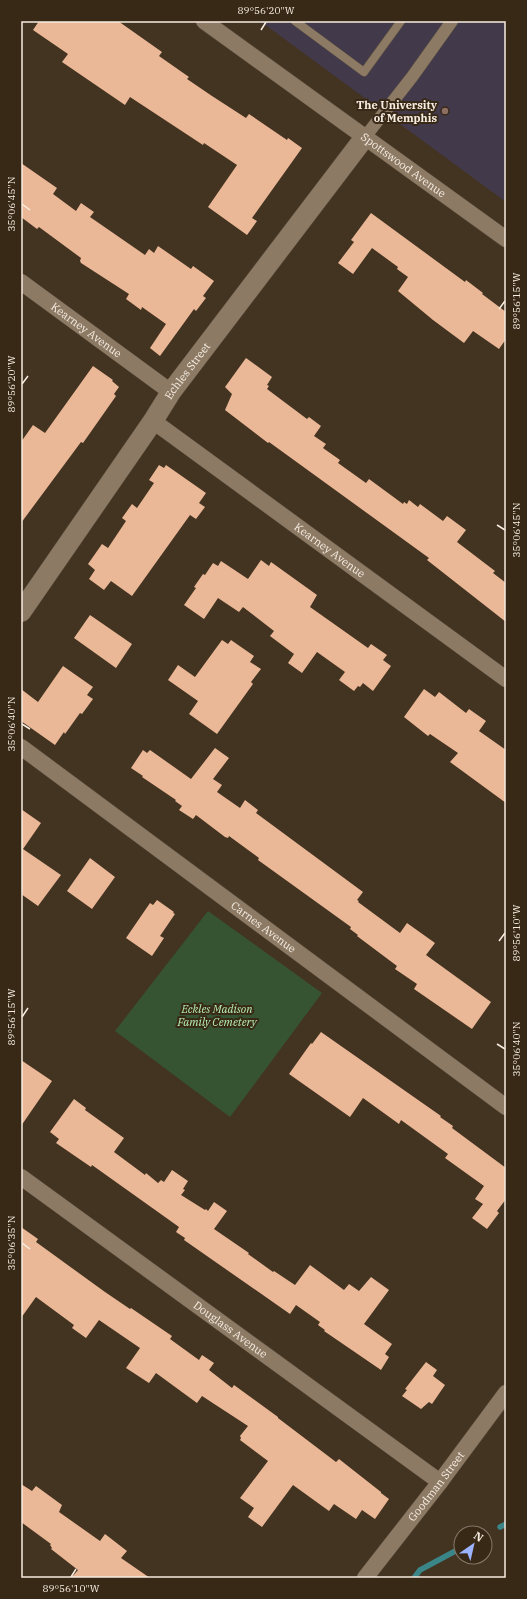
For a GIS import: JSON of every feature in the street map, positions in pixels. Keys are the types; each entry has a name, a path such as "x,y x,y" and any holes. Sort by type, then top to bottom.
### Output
{"street":[{"name":"Spottswood Avenue","path":"204,21 506,239"},
{"path":"365,137 412,77 452,21"},
{"name":"Echles Street","path":"21,612 171,392 365,137"},
{"name":"Kearney Avenue","path":"21,282 171,392"},
{"name":"Kearney Avenue","path":"152,421 506,679"},
{"name":"Carnes Avenue","path":"21,748 506,1107"},
{"name":"Douglass Avenue","path":"21,1177 440,1482"},
{"name":"Goodman Street","path":"365,1578 440,1482 506,1393"}],"lane":[{"path":"295,21 364,72 401,21"}],"shaded area":[{"name":"The University of Memphis","path":"260,21 506,21 506,202"}],"green space":[{"name":"Eckles Madison Family Cemetery","path":"208,911 322,993 230,1117 115,1031"}],"building":[{"path":"39,21 118,21 162,52 159,56 189,77 187,79 246,118 249,114 287,140 288,138 302,148 252,218 257,221 247,235 208,207 237,165 204,143 203,145 130,97 125,105 62,62 68,54 33,30"},
{"path":"21,163 57,188 53,194 76,211 81,203 94,212 90,217 145,255 149,249 154,253 158,246 191,269 193,266 214,281 203,296 206,298 196,311 194,309 160,356 150,348 166,324 142,307 141,310 126,299 129,294 81,263 81,258 39,227 37,229 21,217"},
{"path":"371,213 465,282 466,280 506,312 506,339 499,349 473,331 464,343 433,320 398,291 408,277 397,269 398,267 372,248 353,274 338,263 354,242 351,240"},
{"path":"246,358 272,377 267,385 269,386 267,389 307,419 309,417 321,426 314,436 326,444 323,448 340,460 338,463 366,483 369,479 403,504 404,502 407,504 409,500 418,507 420,504 443,521 447,516 466,530 457,542 495,571 493,573 506,583 506,622 427,560 429,558 269,442 268,443 225,410 232,394 225,387"},
{"path":"93,366 113,380 112,381 119,387 114,394 116,396 83,443 81,442 21,523 21,442 33,425 45,433"},
{"path":"159,465 164,468 166,465 206,493 199,503 205,507 196,519 190,515 132,596 111,581 104,590 89,579 95,570 88,564 102,544 108,548 126,521 122,518 132,504 137,508 154,483 149,480"},
{"path":"261,560 269,566 271,562 317,595 310,607 368,648 371,644 387,655 383,660 391,666 373,691 363,683 354,691 339,680 345,672 317,652 302,673 288,663 294,654 270,636 274,631 243,607 239,612 218,598 204,619 184,605 196,588 194,587 213,563 218,566 221,561 248,579"},
{"path":"90,615 132,644 116,668 74,638"},
{"path":"222,640 228,644 231,640 254,656 250,662 261,669 251,682 253,684 217,734 189,714 198,701 168,680 178,665 195,677"},
{"path":"63,666 93,687 87,695 93,699 82,714 80,713 65,734 64,732 55,745 21,721 21,689 38,702"},
{"path":"424,689 435,697 439,692 466,713 469,709 486,721 479,731 506,750 506,803 450,762 458,753 430,734 428,736 404,717"},
{"path":"215,748 229,758 213,779 222,785 217,792 240,808 245,800 258,810 256,813 363,892 357,900 359,901 358,902 400,933 407,923 435,943 426,955 491,1002 472,1029 414,989 417,984 395,969 397,966 357,936 358,935 350,929 351,927 258,860 259,858 229,836 228,838 225,837 196,815 193,819 179,810 182,806 175,801 176,800 131,768 143,750 147,753 150,750 191,779"},
{"path":"21,809 41,823 23,849 61,875 38,906 21,894"},
{"path":"90,858 115,877 92,909 67,891"},
{"path":"157,900 175,914 160,936 164,938 152,956 126,938 150,903 153,905"},
{"path":"321,1032 441,1116 440,1117 453,1126 452,1128 506,1168 506,1199 497,1211 499,1213 487,1229 472,1218 483,1204 475,1199 484,1186 445,1158 448,1154 401,1120 399,1124 363,1098 350,1117 289,1074 311,1043 312,1044"},
{"path":"21,1060 52,1081 21,1126"},
{"path":"74,1099 86,1108 85,1110 124,1138 114,1152 145,1175 146,1173 158,1183 161,1180 164,1182 172,1170 188,1181 183,1189 185,1190 181,1195 205,1210 206,1209 208,1211 214,1202 227,1211 214,1229 249,1253 248,1254 273,1272 274,1271 295,1285 310,1265 344,1290 349,1284 359,1291 371,1277 389,1290 364,1324 392,1344 385,1354 389,1357 381,1370 324,1331 325,1330 318,1325 320,1322 296,1305 290,1314 184,1240 185,1238 176,1232 179,1227 92,1165 91,1167 56,1143 59,1139 50,1132"},
{"path":"21,1227 38,1239 36,1242 105,1292 172,1336 170,1339 199,1360 202,1355 214,1363 209,1370 232,1388 234,1385 336,1462 339,1459 381,1492 389,1499 375,1519 362,1510 356,1519 334,1504 329,1511 293,1485 262,1527 248,1517 254,1508 240,1498 268,1461 240,1440 240,1436 248,1426 202,1396 197,1403 156,1373 149,1383 126,1368 140,1348 99,1320 86,1338 72,1328 74,1325 36,1297 21,1318"},
{"path":"426,1362 437,1370 433,1376 445,1385 432,1404 429,1402 421,1409 402,1396 407,1390 405,1389"},
{"path":"21,1484 32,1491 36,1486 62,1505 59,1512 100,1541 105,1534 127,1551 121,1558 150,1578 71,1578 78,1570 51,1549 51,1544 21,1522"}],"waterway":[{"path":"500,1527 506,1524"},
{"path":"414,1578 420,1570 453,1552"}],"place":[{"name":"The University of Memphis","path":"445,111"}]}
